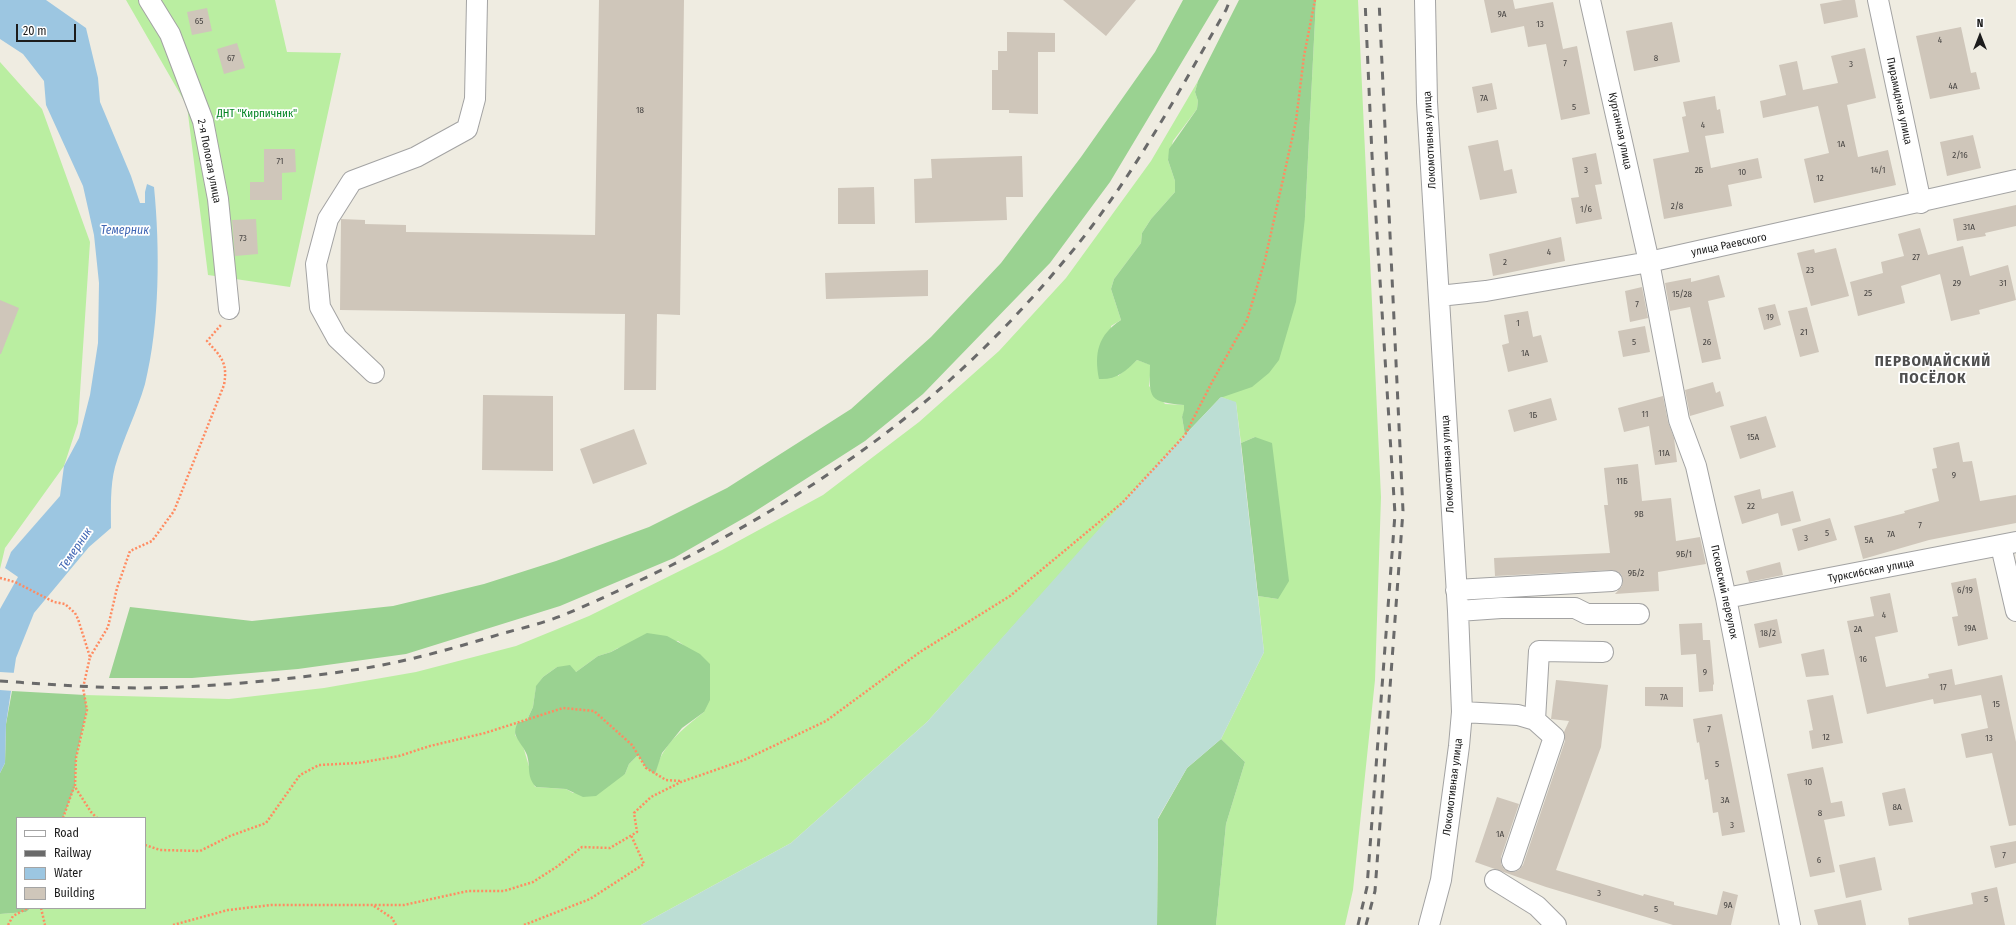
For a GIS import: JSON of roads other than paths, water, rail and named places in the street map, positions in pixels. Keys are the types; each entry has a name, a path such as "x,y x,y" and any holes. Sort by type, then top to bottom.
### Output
{"street":[{"name":"2-я Пологая улица","path":"149,0 170,34 203,121 218,199 229,309"},
{"path":"374,373 337,338 320,307 316,264 328,219 352,181 416,157 467,129 475,99 477,0"},
{"name":"Локомотивная улица","path":"1424,0 1427,102 1458,611 1462,712 1459,746 1441,880 1429,925"},
{"name":"Курганная улица","path":"1590,0 1649,262"},
{"name":"Пирамидная улица","path":"1878,0 1921,203"},
{"name":"улица Раевского","path":"1439,296 1486,291 1649,262 1921,203 2016,180"},
{"name":"Псковский переулок","path":"1649,262 1679,420 1696,466 1726,598 1790,925"},
{"path":"2008,544 2016,611"},
{"name":"Турксибская улица","path":"1726,598 2008,544"},
{"path":"1456,590 1612,581"},
{"path":"1458,611 1501,608 1575,608 1588,614 1639,614"},
{"path":"1535,720 1539,651 1603,652"},
{"path":"1462,712 1518,715 1535,720 1554,737 1512,861"},
{"path":"1496,880 1537,906 1556,925"}],"water":[{"name":"Темерник","path":"0,0 46,0 86,28 98,78 100,102 131,176 140,203 145,203 147,184 154,187 158,260 156,311 150,361 142,394 113,474 111,528 89,547 34,613 16,658 6,724 5,763 0,773 0,609 18,577 5,568 11,552 60,496 64,466 79,438 90,395 98,343 99,283 94,235 83,186 46,105 44,81 23,54 0,39"}],"railway":[{"path":"0,681 158,688 296,678 384,665 453,648 561,616 670,566 707,547 780,505 851,459 885,434 950,380 1023,308 1088,232 1131,171 1189,75 1226,10 1230,0"},
{"path":"1358,925 1367,887 1395,514 1372,155 1365,0"},
{"path":"1366,925 1375,891 1403,511 1379,0"}],"district":[{"name":"ПЕРВОМАЙСКИЙ ПОСЁЛОК","path":"1933,370"}],"park label":[{"name":"ДНТ \"Кирпичник\"","path":"257,114"}]}
